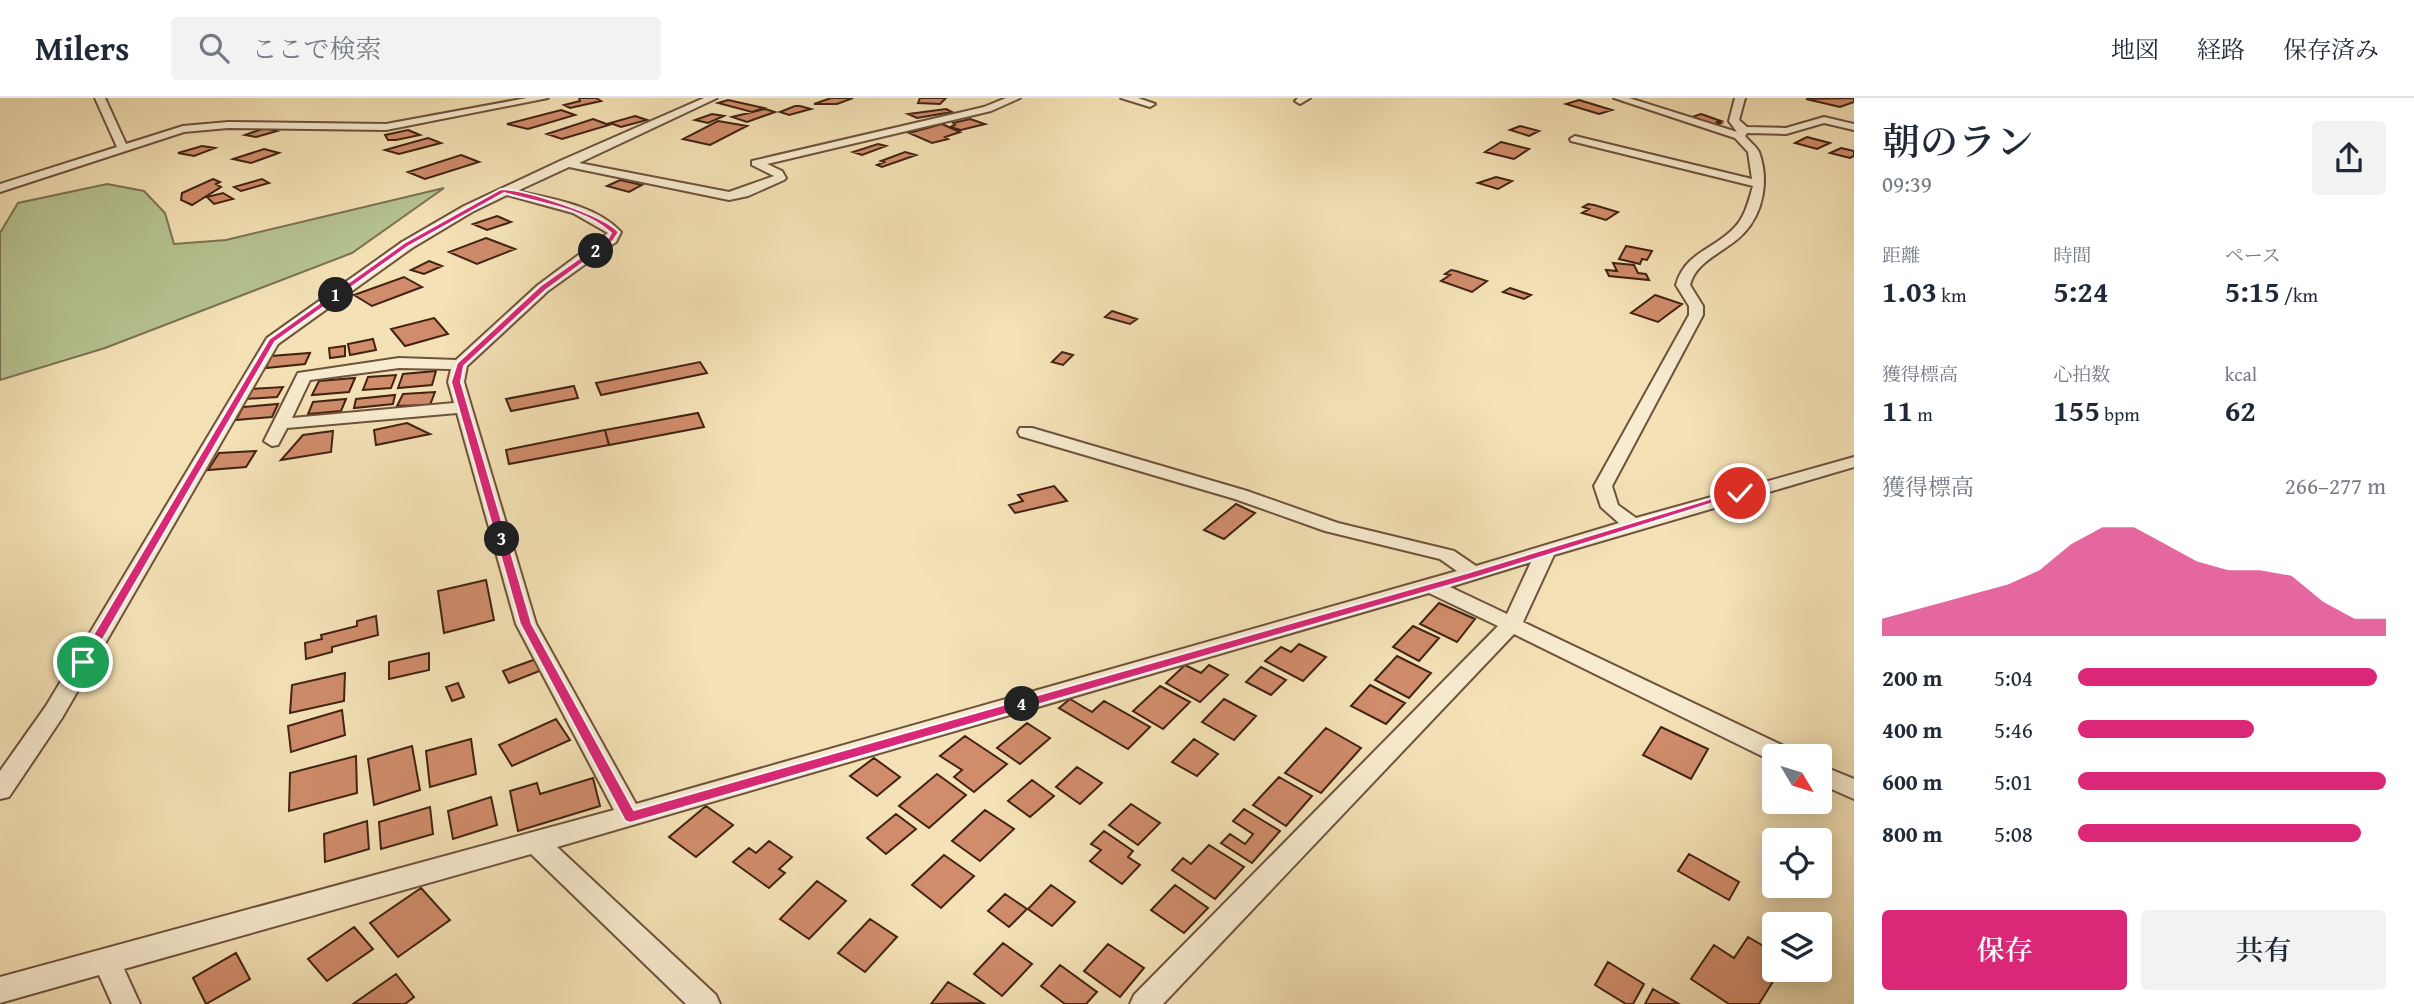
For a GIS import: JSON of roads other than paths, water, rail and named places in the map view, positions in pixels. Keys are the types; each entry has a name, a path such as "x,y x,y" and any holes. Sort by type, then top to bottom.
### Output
{"street":[{"path":"100,98 122,146"},
{"path":"0,188 122,146 171,131 201,126 386,127 543,98"},
{"path":"0,790 54,712 272,341 407,244 504,191 712,98"},
{"path":"985,98 1011,101"},
{"path":"1126,98 1150,104"},
{"path":"1619,98 1742,133 1786,131 1824,120 1854,127"},
{"path":"1633,525 1609,507 1604,486 1696,315 1696,306 1683,285 1687,270 1739,230 1747,220 1759,184 1753,151 1734,121 1740,98"},
{"path":"564,163 729,196 744,193 780,178 779,173 756,163 1011,101"},
{"path":"1575,139 1759,184"},
{"path":"504,191 582,213 605,223 615,232 611,239 543,288 460,365 456,382 466,407 526,624 630,817"},
{"path":"272,441 304,376 399,363 460,365"},
{"path":"281,424 466,407"},
{"path":"1026,432 1241,495 1332,527 1447,555 1474,574"},
{"path":"0,990 630,817 1854,462"},
{"path":"1144,1004 1512,624 1546,551"},
{"path":"1432,586 1762,745"},
{"path":"1832,780 1854,790"},
{"path":"536,843 706,1004"},
{"path":"107,961 126,1004"}]}
